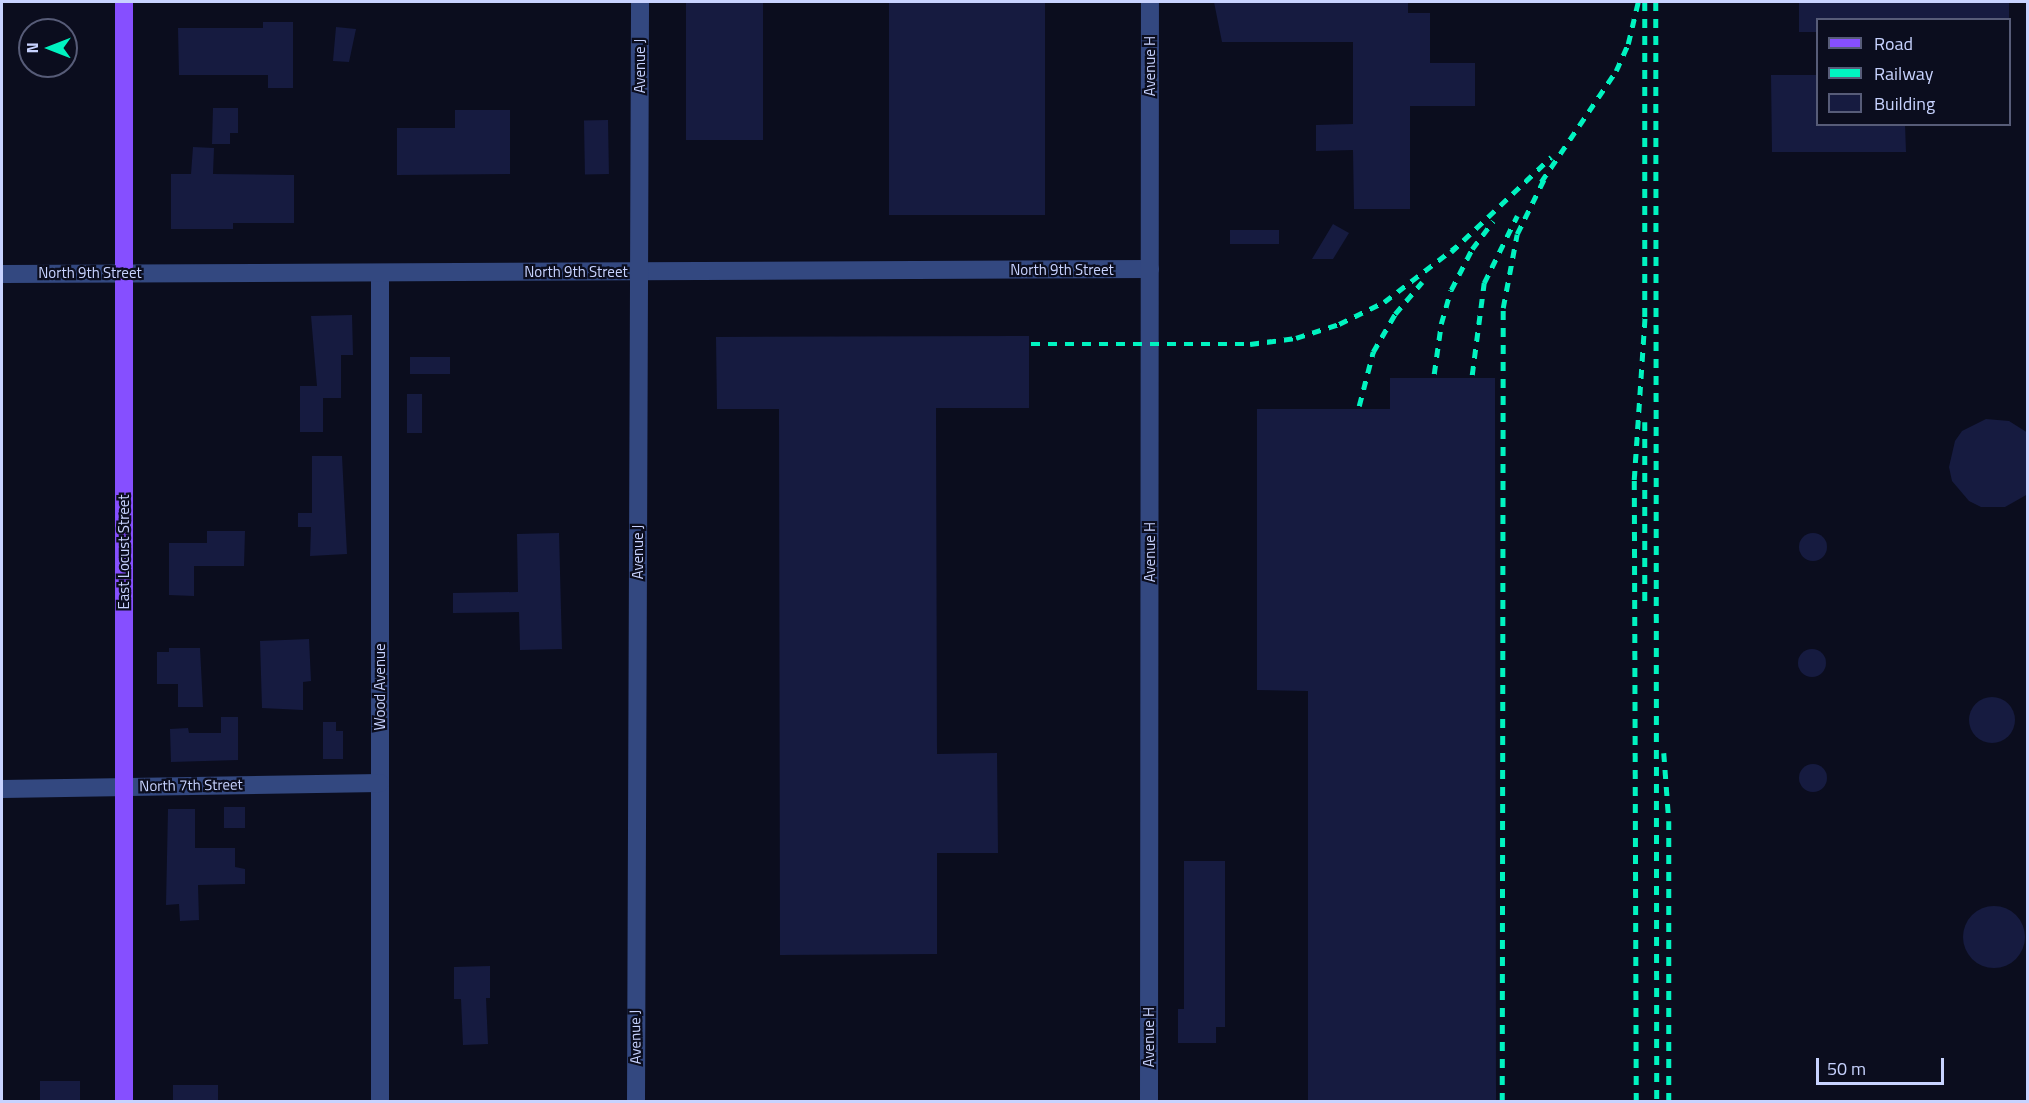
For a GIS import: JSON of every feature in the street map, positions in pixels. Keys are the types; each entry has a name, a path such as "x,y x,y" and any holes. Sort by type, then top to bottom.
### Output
{"main road":[{"name":"East Locust Street","path":"124,2 124,1101"}],"street":[{"name":"Avenue J","path":"636,1101 640,2"},
{"name":"Avenue H","path":"1149,1101 1150,2"},
{"name":"North 9th Street","path":"2,274 1150,269"},
{"name":"Wood Avenue","path":"380,273 380,1101"},
{"name":"North 7th Street","path":"2,789 380,783"}],"building":[{"path":"686,2 763,2 763,140 686,140"},
{"path":"889,2 1045,2 1045,215 889,215"},
{"path":"1214,2 1408,2 1408,13 1430,13 1430,63 1475,63 1475,106 1410,106 1410,209 1354,209 1353,150 1316,151 1316,125 1353,124 1353,42 1222,42"},
{"path":"1799,2 2009,2 2009,18 1816,18 1816,32 1799,32"},
{"path":"263,22 293,22 293,88 268,88 268,75 179,75 178,28 263,28"},
{"path":"336,27 356,29 349,62 333,61"},
{"path":"1771,75 1816,75 1816,126 1905,126 1906,152 1772,152"},
{"path":"213,108 238,108 238,133 230,133 230,144 212,144"},
{"path":"455,110 510,110 510,174 397,175 397,128 455,128"},
{"path":"584,120 608,120 609,174 585,174"},
{"path":"193,147 214,148 213,174 294,175 294,223 233,223 233,229 171,229 171,174 191,174"},
{"path":"1333,224 1349,233 1333,259 1312,259"},
{"path":"1230,230 1279,230 1279,244 1230,244"},
{"path":"352,315 353,355 341,355 341,398 323,398 323,432 300,432 300,386 317,386 311,316"},
{"path":"1029,336 1029,408 936,408 937,754 997,753 998,853 937,853 937,954 780,955 779,409 717,409 716,337"},
{"path":"410,357 450,357 450,374 410,374"},
{"path":"1390,378 1495,378 1496,1101 1308,1101 1308,691 1257,690 1257,409 1390,409"},
{"path":"407,394 422,394 422,433 407,433"},
{"path":"1986,419 2009,421 2028,433 2028,494 2005,507 1981,507 1969,501 1952,481 1949,467 1955,441 1962,431"},
{"path":"312,456 342,456 347,554 310,556 311,527 298,527 298,513 312,513"},
{"path":"207,531 245,531 244,566 194,566 194,596 169,595 169,543 207,543"},
{"path":"559,533 562,649 520,650 519,612 453,613 453,593 518,592 517,534"},
{"path":"1813,533 1823,537 1827,547 1823,557 1813,561 1803,557 1799,547 1803,537"},
{"path":"309,639 311,681 303,682 303,710 262,708 260,641"},
{"path":"169,648 200,648 203,707 178,707 178,684 157,684 157,652 169,652"},
{"path":"1812,649 1822,653 1826,663 1822,673 1812,677 1802,673 1798,663 1802,653"},
{"path":"1997,697 2009,703 2014,711 2014,729 2009,737 2001,742 1987,743 1975,737 1970,729 1969,715 1975,703 1983,698"},
{"path":"221,717 238,717 238,760 171,762 170,729 188,728 189,733 221,733"},
{"path":"323,722 336,722 336,731 343,731 343,759 323,759"},
{"path":"1813,764 1823,768 1827,778 1823,788 1813,792 1803,788 1799,778 1803,768"},
{"path":"224,807 245,807 245,828 224,828"},
{"path":"168,809 195,809 195,848 235,848 235,867 245,869 245,884 198,885 199,920 180,921 179,904 166,905"},
{"path":"1184,861 1225,861 1225,1027 1216,1027 1216,1043 1178,1043 1178,1009 1184,1009"},
{"path":"1994,906 2011,911 2016,915 2020,920 2025,937 2020,954 2016,959 2011,963 1994,968 1977,963 1972,959 1968,954 1963,937 1968,920 1972,915 1977,911"},
{"path":"490,966 490,998 486,998 488,1044 463,1045 461,999 454,999 454,967"},
{"path":"40,1081 80,1081 80,1101 40,1101"},
{"path":"173,1085 218,1085 218,1101 173,1101"}],"railway":[{"path":"1541,182 1616,71 1628,44 1638,2"},
{"path":"1645,2 1645,322"},
{"path":"1656,2 1657,1102"},
{"path":"1451,252 1551,157"},
{"path":"1502,1102 1503,308 1517,234 1546,175"},
{"path":"1472,375 1484,283 1517,216"},
{"path":"1434,374 1441,324 1451,290 1472,249 1493,221"},
{"path":"1031,344 1250,344 1296,338 1339,324 1384,302 1457,246"},
{"path":"1359,406 1373,352 1395,314 1422,282"},
{"path":"1636,1102 1634,480 1645,316"},
{"path":"1645,422 1645,601"},
{"path":"1664,753 1669,821 1669,1102"}]}
